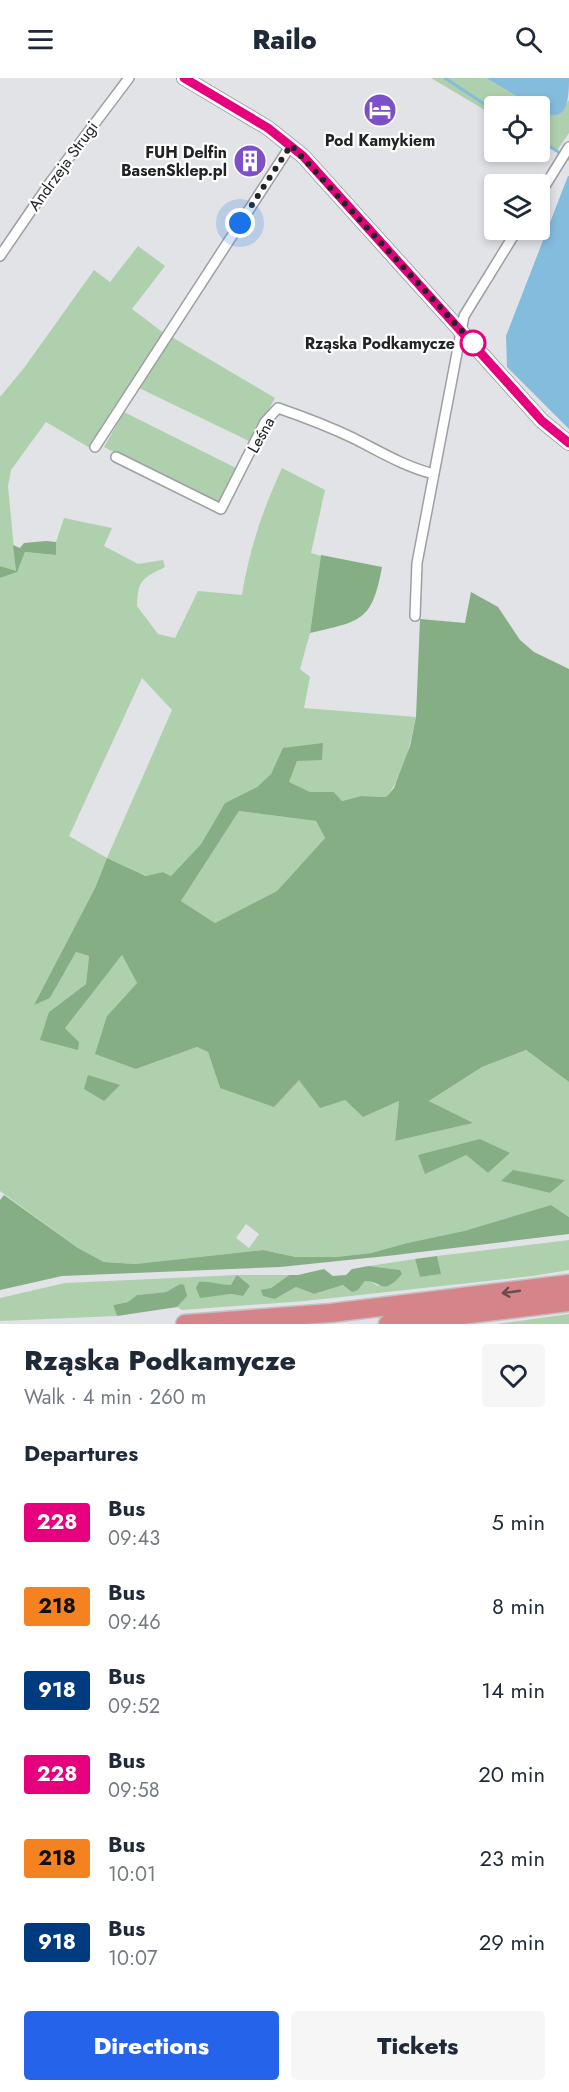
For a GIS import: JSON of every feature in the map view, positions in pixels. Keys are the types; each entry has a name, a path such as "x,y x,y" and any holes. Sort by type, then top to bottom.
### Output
{"highway":[{"path":"185,1324 331,1313 569,1284"},
{"path":"388,1324 569,1302"}],"street":[{"name":"Andrzeja Strugi","path":"0,256 57,173 129,78"},
{"path":"184,78 268,128 291,145 461,329 542,421 569,442"},
{"path":"95,447 291,145"},
{"path":"550,178 569,147"},
{"path":"415,616 417,562 465,313 511,240"},
{"name":"Leśna","path":"116,458 221,509 266,422 278,408 324,424 405,465 434,474"}],"green space":[{"path":"431,78 486,78 516,96 484,96 484,109"},
{"path":"569,100 569,133 556,152 550,149 550,113 561,112"},
{"path":"138,246 165,266 132,309 165,334 90,448 46,422 11,470 8,486 16,570 25,552 55,555 56,542 64,518 112,528 104,546 138,564 163,560 165,567 142,581 138,591 137,606 158,634 175,638 198,591 242,595 258,530 282,468 325,490 311,553 321,556 310,633 300,669 310,677 304,708 416,717 402,770 386,797 361,796 342,801 334,792 310,792 288,782 297,761 284,748 271,774 257,787 225,803 201,844 171,876 163,872 147,876 107,858 95,888 35,1004 50,998 76,952 89,956 86,984 49,1012 64,1027 122,955 137,983 107,1016 136,1069 197,1047 208,1052 220,1088 299,1079 345,1100 363,1117 399,1101 395,1141 472,1123 429,1101 482,1067 526,1050 569,1082 569,1217 551,1205 464,1231 371,1253 336,1257 296,1257 263,1250 135,1264 104,1262 78,1248 0,1191 0,578 16,572 0,566 0,397 24,368 94,270 110,282","holes":["142,678 172,710 107,858 69,836","510,1153 488,1173 466,1155","564,1179 550,1193 502,1181","246,1224 259,1234 249,1248 236,1238"]},
{"path":"170,336 275,398 251,442 139,388"},
{"path":"124,412 238,469 225,497 218,501 205,499 104,447"},
{"path":"56,542 56,555 25,552 17,572 0,578 0,566 16,571 13,545 20,548 24,543"},
{"path":"321,555 382,567 374,599 361,616 341,625 310,633"},
{"path":"471,592 498,607 520,640 534,652 569,669 569,1082 526,1050 482,1067 429,1101 473,1123 395,1141 399,1101 363,1117 345,1100 320,1108 299,1080 274,1107 220,1088 208,1052 197,1047 136,1069 95,1054 107,1016 137,983 122,955 65,1028 79,1042 78,1050 40,1040 49,1012 86,984 89,956 76,952 50,998 34,1005 95,888 107,858 146,876 163,872 171,876 201,844 225,803 257,787 271,774 283,748 323,743 322,760 297,761 289,782 310,792 334,792 342,801 361,796 386,797 394,788 410,746 416,717 420,619 465,623","holes":["239,811 316,821 325,838 277,891 215,923 181,901"]},
{"path":"239,811 316,821 325,838 277,891 215,923 181,901"},
{"path":"88,1075 120,1085 104,1101 84,1089"},
{"path":"480,1139 510,1153 488,1173 466,1155 425,1174 418,1155"},
{"path":"513,1170 565,1180 550,1193 501,1181"},
{"path":"4,1195 78,1248 104,1262 135,1264 263,1250 296,1257 336,1257 371,1253 464,1231 551,1205 569,1217 569,1234 280,1267 62,1276 0,1290 0,1200"},
{"path":"569,1240 569,1270 532,1276 305,1301 182,1310 177,1307 186,1295 180,1284 166,1292 137,1295 128,1302 113,1305 117,1316 0,1321 0,1298 65,1283 237,1275 289,1275 271,1288 275,1299 296,1287 314,1294 343,1285 358,1290 365,1281 378,1286 400,1270 369,1266 415,1259 420,1277 440,1274 437,1256","holes":["218,1285 231,1285 243,1296 231,1294 200,1297"]},
{"path":"437,1256 441,1274 420,1277 415,1259"},
{"path":"369,1266 400,1270 402,1274 390,1285 383,1286 365,1281 358,1290 352,1292 343,1285 314,1294 296,1287 275,1299 263,1296 261,1290 271,1288 289,1275 324,1269 333,1276 346,1275 352,1269"},
{"path":"237,1275 250,1286 243,1296 231,1294 200,1298 196,1288 199,1282 231,1285"},
{"path":"180,1284 184,1285 187,1296 177,1307 117,1316 113,1305 128,1302 137,1295 166,1292"},
{"path":"569,1314 569,1324 497,1324"}],"water":[{"path":"486,78 569,78 565,108 556,115 550,115 550,96 516,96"},
{"path":"569,176 569,429 507,367 506,336 543,240 550,240 550,222"}],"waterway":[{"path":"445,78 484,104"},
{"path":"550,147 569,159"}],"bus line":[{"name":"228","path":"184,78 268,128 303,156 542,421 569,443"}],"place":[{"name":"Pod Kamykiem","path":"380,110"},
{"name":"FUH Delfin BasenSklep.pl","path":"250,161"},
{"name":"Rząska Podkamycze","path":"473,343"}],"route":[{"path":"240,223 291,145 473,343"}]}
